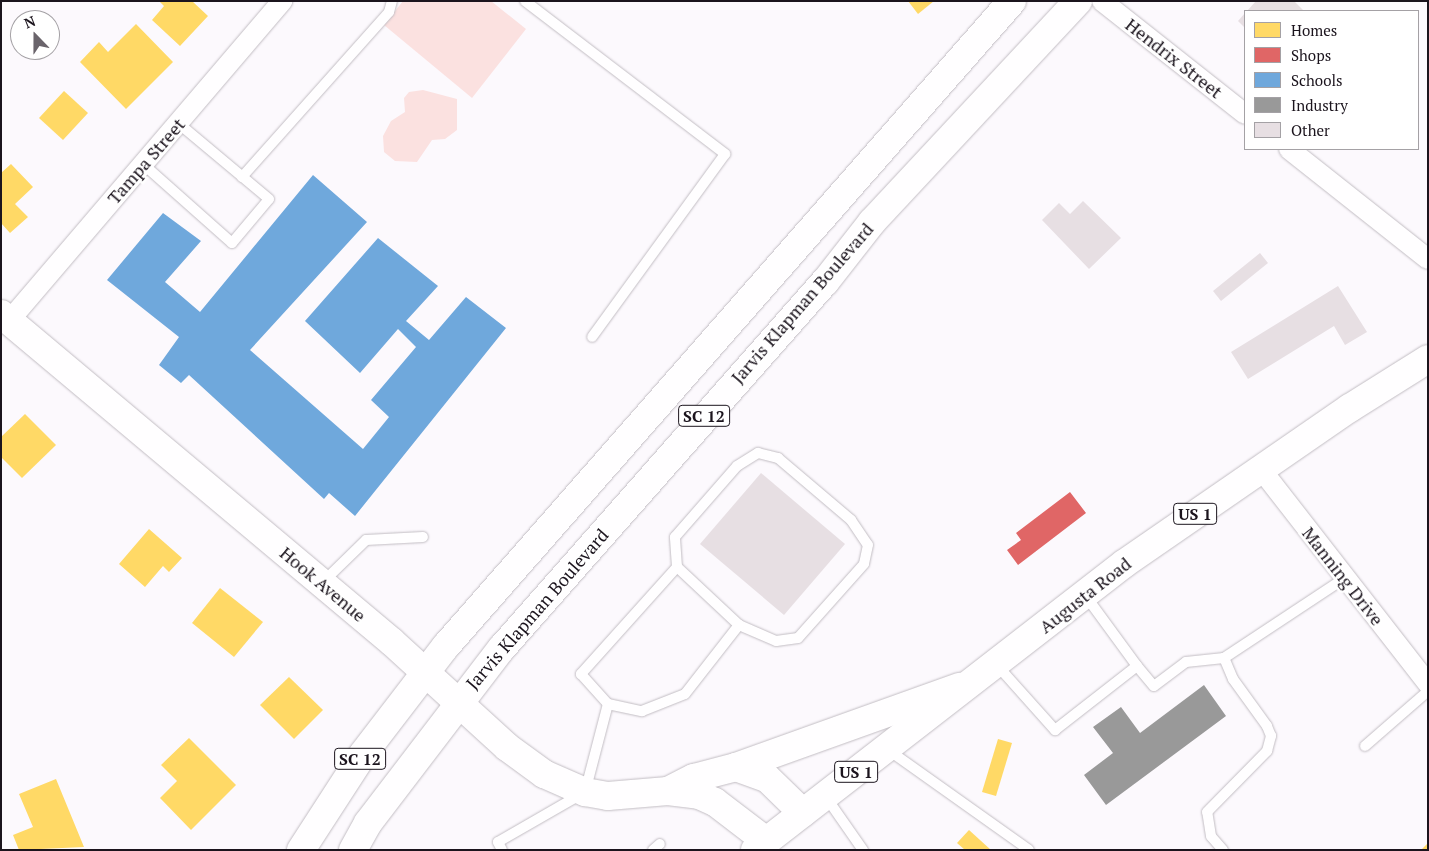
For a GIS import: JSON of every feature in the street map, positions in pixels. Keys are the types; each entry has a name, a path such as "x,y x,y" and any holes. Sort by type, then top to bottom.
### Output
{"main road":[{"name":"SC 12","path":"301,850 364,754 426,672 1012,1"},
{"name":"Jarvis Klapman Boulevard","path":"353,850 368,823 458,701 717,400 825,282 872,222 1078,1"},
{"name":"Hook Avenue","path":"5,318 322,583 426,672 507,747 544,774 585,792 608,796 668,791 699,795 715,802 761,846"},
{"name":"Augusta Road","path":"761,846 973,683 1084,593 1260,468 1428,359"},
{"name":"Hook Avenue","path":"668,791 694,778 736,767 973,683"},
{"path":"736,767 767,778 803,813"}],"street":[{"name":"Tampa Street","path":"5,318 143,164 282,1"},
{"name":"Hendrix Street","path":"1102,1 1244,113"},
{"path":"1289,150 1428,259"},
{"name":"Manning Drive","path":"1260,468 1428,684"}],"lane":[{"path":"242,177 389,12 392,1"},
{"path":"526,1 725,154 592,337"},
{"path":"143,164 232,243 269,199 178,123"},
{"path":"758,453 778,458 851,520 868,546 864,564 798,638 776,641 739,625 677,568 675,537 737,466 758,453"},
{"path":"322,583 366,540 422,537"},
{"path":"677,568 581,674 608,704 642,711 685,694 739,625"},
{"path":"1084,593 1137,666 1154,686 1186,662 1224,658 1345,578"},
{"path":"1223,850 1211,836 1208,812 1267,751 1271,736 1267,726 1233,679 1224,658"},
{"path":"996,663 1055,730 1137,666"},
{"path":"1364,746 1428,691"},
{"path":"502,850 498,842 585,792 608,704"},
{"path":"886,749 1029,850"},
{"path":"826,796 863,850"}],"shaded area":[{"path":"403,1 491,1 526,29 472,98 384,25"},
{"path":"423,90 457,99 457,130 445,139 432,140 417,162 395,161 384,152 383,136 391,121 405,112 404,98 409,92"}],"building: Homes":[{"path":"159,1 192,1 208,16 180,46 152,20 164,6"},
{"path":"908,1 934,1 918,14"},
{"path":"136,24 173,62 126,109 80,62 99,42 108,52"},
{"path":"64,91 88,113 63,140 39,118"},
{"path":"11,164 33,187 15,204 28,217 10,233 1,223 1,173"},
{"path":"25,414 56,445 22,478 1,457 1,437"},
{"path":"149,529 182,558 169,572 163,566 145,587 119,564"},
{"path":"220,588 263,622 234,657 192,623"},
{"path":"289,677 323,710 294,739 260,705"},
{"path":"189,738 236,785 191,830 160,798 177,781 161,765"},
{"path":"998,739 1012,743 996,796 982,792"},
{"path":"56,779 84,847 19,850 13,835 33,827 19,794"},
{"path":"969,830 991,850 965,850 957,843"},
{"path":"1428,843 1428,850 1421,850"}],"building: Shops":[{"path":"1070,492 1086,513 1018,565 1007,550 1021,540 1016,533"}],"building: Schools":[{"path":"313,175 367,222 250,350 363,449 389,417 371,400 416,347 398,329 360,373 305,321 378,238 438,286 406,321 429,340 466,297 506,328 355,516 329,493 324,499 189,375 181,383 159,365 179,337 107,280 163,213 201,241 165,282 200,312"}],"building: Industry":[{"path":"1204,685 1226,716 1106,805 1084,775 1113,753 1093,727 1121,707 1140,733"}],"building: Other":[{"path":"1256,1 1294,1 1303,10 1248,10"},
{"path":"1244,14 1244,27 1238,21"},
{"path":"1083,201 1121,238 1089,269 1042,220 1059,203 1070,214"},
{"path":"1260,253 1268,263 1221,301 1213,291"},
{"path":"1338,286 1367,332 1345,345 1334,326 1248,379 1231,352"},
{"path":"761,473 845,544 784,615 700,544"}]}
